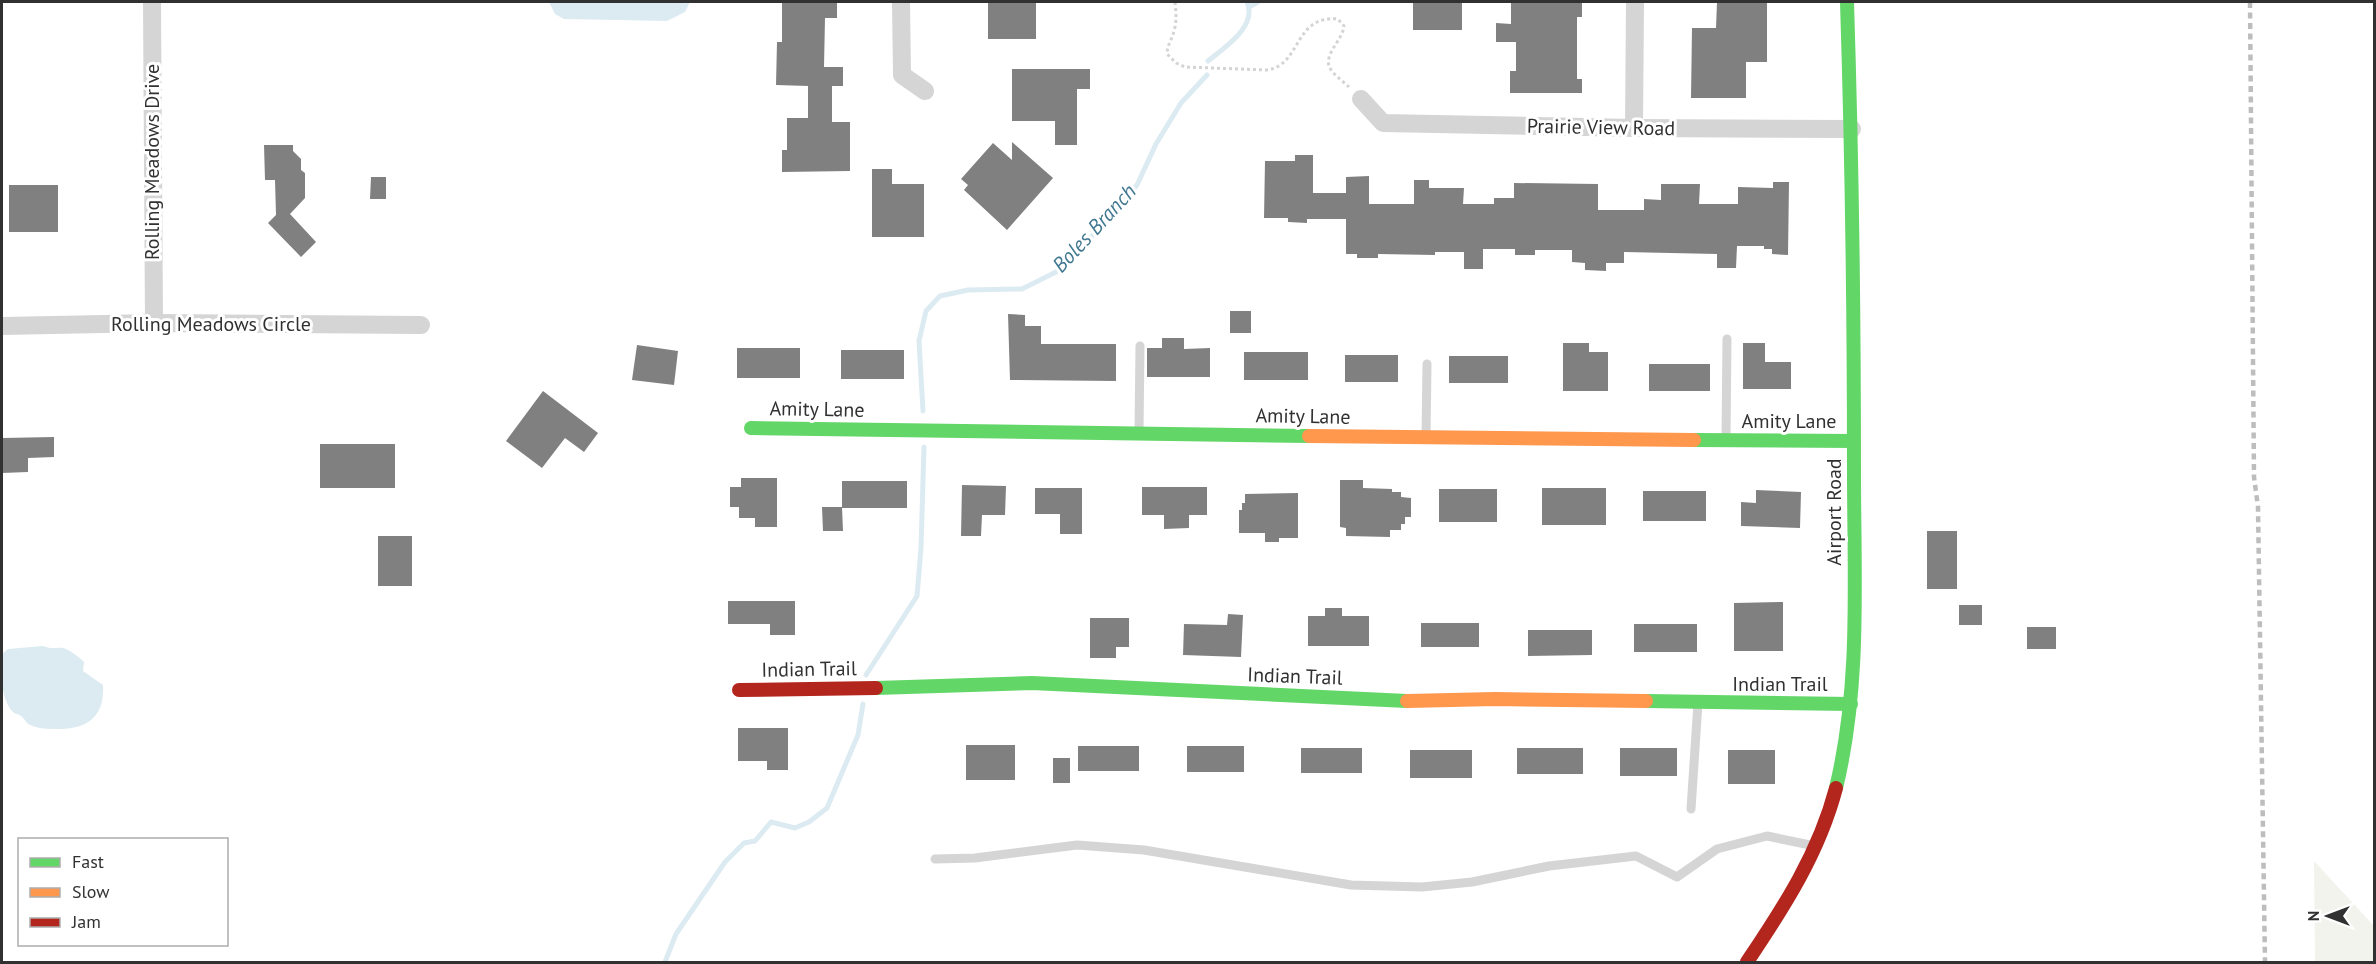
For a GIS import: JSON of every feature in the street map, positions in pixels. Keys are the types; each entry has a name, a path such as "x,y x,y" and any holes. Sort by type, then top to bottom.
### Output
{"street":[{"name":"Rolling Meadows Drive","path":"152,2 154,323"},
{"path":"901,2 902,75 925,91"},
{"path":"1634,128 1635,2"},
{"name":"Airport Road","path":"1747,963 1782,909 1815,846 1829,812 1851,704 1854,615 1854,441 1852,129 1847,2"},
{"name":"Prairie View Road","path":"1360,99 1383,123 1852,129"},
{"name":"Rolling Meadows Circle","path":"2,326 154,323 421,325"},
{"name":"Amity Lane","path":"751,428 1426,438 1854,441"},
{"name":"Indian Trail","path":"739,690 959,687 1032,683 1399,701 1495,699 1851,704"}],"lane":[{"path":"1726,440 1727,339"},
{"path":"1139,433 1140,346"},
{"path":"1426,438 1427,364"},
{"path":"1691,809 1698,702"},
{"path":"935,859 975,858 1077,845 1144,850 1352,885 1422,887 1472,882 1549,866 1636,856 1677,878 1717,849 1767,836 1815,846"}],"path":[{"path":"1175,2 1177,16 1167,54 1176,63 1185,67 1267,70 1278,68 1287,60 1298,40 1314,22 1326,18 1338,19 1344,26 1343,33 1329,57 1329,66 1360,99"}],"shaded area":[{"path":"549,2 690,2 685,12 667,21 564,19 555,14"},
{"path":"43,646 63,648 71,652 84,662 83,671 103,685 101,706 91,720 75,727 47,729 30,725 9,706 2,684 2,654 8,649"},
{"path":"2314,861 2374,926 2374,962 2315,962"}],"building":[{"path":"782,2 837,3 837,18 825,18 824,67 843,67 843,86 832,86 832,122 850,122 850,171 782,172 782,150 787,150 787,118 808,118 808,86 776,85 777,42 782,42"},
{"path":"988,2 1036,2 1036,39 988,39"},
{"path":"1413,2 1462,2 1462,30 1413,30"},
{"path":"1511,2 1582,2 1582,17 1577,17 1577,79 1582,79 1582,93 1510,93 1510,71 1516,71 1516,42 1496,42 1496,23 1511,24"},
{"path":"1717,2 1767,2 1767,62 1746,62 1746,98 1691,98 1692,28 1716,28"},
{"path":"1012,69 1090,69 1090,89 1077,89 1077,145 1055,145 1055,121 1012,121"},
{"path":"1012,142 1053,178 1007,230 964,190 968,185 961,179 993,143 1012,160"},
{"path":"264,145 293,145 293,151 301,159 301,170 305,173 305,198 290,214 316,242 301,257 268,223 276,215 275,180 265,180"},
{"path":"1295,155 1313,155 1313,193 1346,193 1346,177 1369,176 1369,204 1414,204 1414,180 1429,180 1429,188 1464,188 1463,204 1494,204 1494,198 1514,198 1514,183 1598,184 1598,210 1644,210 1644,199 1661,200 1661,184 1700,184 1699,204 1738,204 1738,187 1773,188 1773,182 1789,182 1788,255 1772,254 1772,249 1764,249 1764,246 1737,246 1736,268 1717,268 1717,254 1624,252 1624,263 1606,263 1606,271 1585,270 1585,263 1572,262 1572,250 1535,250 1535,255 1515,255 1515,249 1483,249 1483,269 1464,269 1464,252 1435,252 1435,255 1378,254 1378,258 1357,258 1357,254 1346,254 1346,219 1307,219 1307,223 1288,222 1288,218 1264,218 1265,161 1295,161"},
{"path":"872,169 892,169 892,184 924,184 924,237 872,237"},
{"path":"371,177 386,177 386,199 370,199"},
{"path":"9,185 58,185 58,232 9,232"},
{"path":"1230,311 1251,311 1251,333 1230,333"},
{"path":"1008,314 1025,315 1025,326 1041,326 1041,344 1116,344 1116,381 1010,380"},
{"path":"1162,338 1184,338 1184,349 1210,348 1210,377 1147,377 1147,348 1162,348"},
{"path":"1563,343 1589,343 1589,352 1608,352 1608,391 1563,391"},
{"path":"1743,343 1765,343 1765,362 1791,362 1791,389 1743,389"},
{"path":"637,345 678,351 674,385 632,380"},
{"path":"737,348 800,348 800,378 737,378"},
{"path":"841,350 904,350 904,379 841,379"},
{"path":"1244,352 1308,352 1308,380 1244,380"},
{"path":"1345,355 1398,355 1398,382 1345,382"},
{"path":"1449,356 1508,356 1508,383 1449,383"},
{"path":"1649,364 1710,364 1710,391 1649,391"},
{"path":"543,391 598,433 584,452 565,438 542,468 506,441"},
{"path":"54,437 54,457 28,458 28,472 2,473 2,438"},
{"path":"320,444 395,444 395,488 320,488"},
{"path":"741,478 777,478 777,527 755,527 755,518 739,518 739,507 730,507 730,487 741,487"},
{"path":"1340,480 1363,480 1363,488 1392,489 1392,492 1401,492 1401,497 1411,498 1411,517 1405,517 1405,524 1401,524 1401,530 1390,530 1390,537 1346,536 1346,528 1340,527"},
{"path":"842,481 907,481 907,508 842,508"},
{"path":"962,485 1006,486 1005,515 982,515 981,536 961,536"},
{"path":"1142,487 1207,487 1207,515 1189,515 1189,528 1164,529 1164,515 1142,515"},
{"path":"1035,488 1082,488 1082,534 1060,534 1060,514 1035,514"},
{"path":"1542,488 1606,488 1606,525 1542,525"},
{"path":"1439,489 1497,489 1497,522 1439,522"},
{"path":"1756,490 1801,492 1800,528 1741,526 1741,502 1756,503"},
{"path":"1643,491 1706,491 1706,521 1643,521"},
{"path":"1298,493 1298,538 1279,538 1279,542 1265,542 1265,533 1239,533 1239,510 1242,510 1242,503 1245,503 1245,494"},
{"path":"822,507 842,507 843,531 823,531"},
{"path":"1927,531 1957,531 1957,589 1927,589"},
{"path":"378,536 412,536 412,586 378,586"},
{"path":"728,601 795,601 795,635 770,635 770,624 728,624"},
{"path":"1783,602 1783,651 1734,651 1734,603"},
{"path":"1959,605 1982,605 1982,625 1959,625"},
{"path":"1325,608 1342,608 1342,616 1369,616 1369,646 1308,646 1308,616 1325,616"},
{"path":"1228,614 1243,615 1241,657 1183,655 1184,624 1227,625"},
{"path":"1090,618 1129,618 1129,647 1116,647 1116,658 1090,658"},
{"path":"1421,623 1479,623 1479,647 1421,647"},
{"path":"1634,624 1697,624 1697,652 1634,652"},
{"path":"2027,627 2056,627 2056,649 2027,649"},
{"path":"1528,630 1592,630 1592,655 1528,656"},
{"path":"738,728 788,728 788,770 767,770 767,761 738,761"},
{"path":"966,745 1015,745 1015,780 966,780"},
{"path":"1078,746 1139,746 1139,771 1078,771"},
{"path":"1187,746 1244,746 1244,772 1187,772"},
{"path":"1301,748 1362,748 1362,773 1301,773"},
{"path":"1517,748 1583,748 1583,774 1517,774"},
{"path":"1620,748 1677,748 1677,776 1620,776"},
{"path":"1410,750 1472,750 1472,778 1410,778"},
{"path":"1728,750 1775,750 1775,784 1728,784"},
{"path":"1053,758 1070,758 1070,783 1053,783"}],"waterway":[{"name":"Boles Branch","path":"1208,61 1238,36 1244,28 1248,20 1247,2"},
{"path":"1249,7 1258,2"},
{"name":"Boles Branch","path":"923,411 919,341 926,311 940,296 968,290 1022,289 1056,272 1095,233 1137,185 1156,144 1181,103 1207,75"},
{"name":"Boles Branch","path":"866,675 917,596 924,447"},
{"name":"Boles Branch","path":"665,962 676,934 725,862 744,843 755,841 771,822 795,828 809,822 827,808 858,735 863,704"}],"railway":[{"path":"2250,2 2254,477 2258,507 2265,962"}],"traffic: fast":[{"path":"1836,788 1844,749 1853,671 1855,592 1853,296 1847,2"},
{"path":"751,428 1309,436"},
{"path":"1694,440 1854,441"},
{"path":"876,688 1032,683 1407,701"},
{"path":"1646,701 1851,704"}],"traffic: slow":[{"path":"1309,436 1694,440"},
{"path":"1407,701 1495,699 1646,701"}],"traffic: jam":[{"path":"739,690 876,688"},
{"path":"1747,962 1799,879 1820,835 1836,788"}]}
